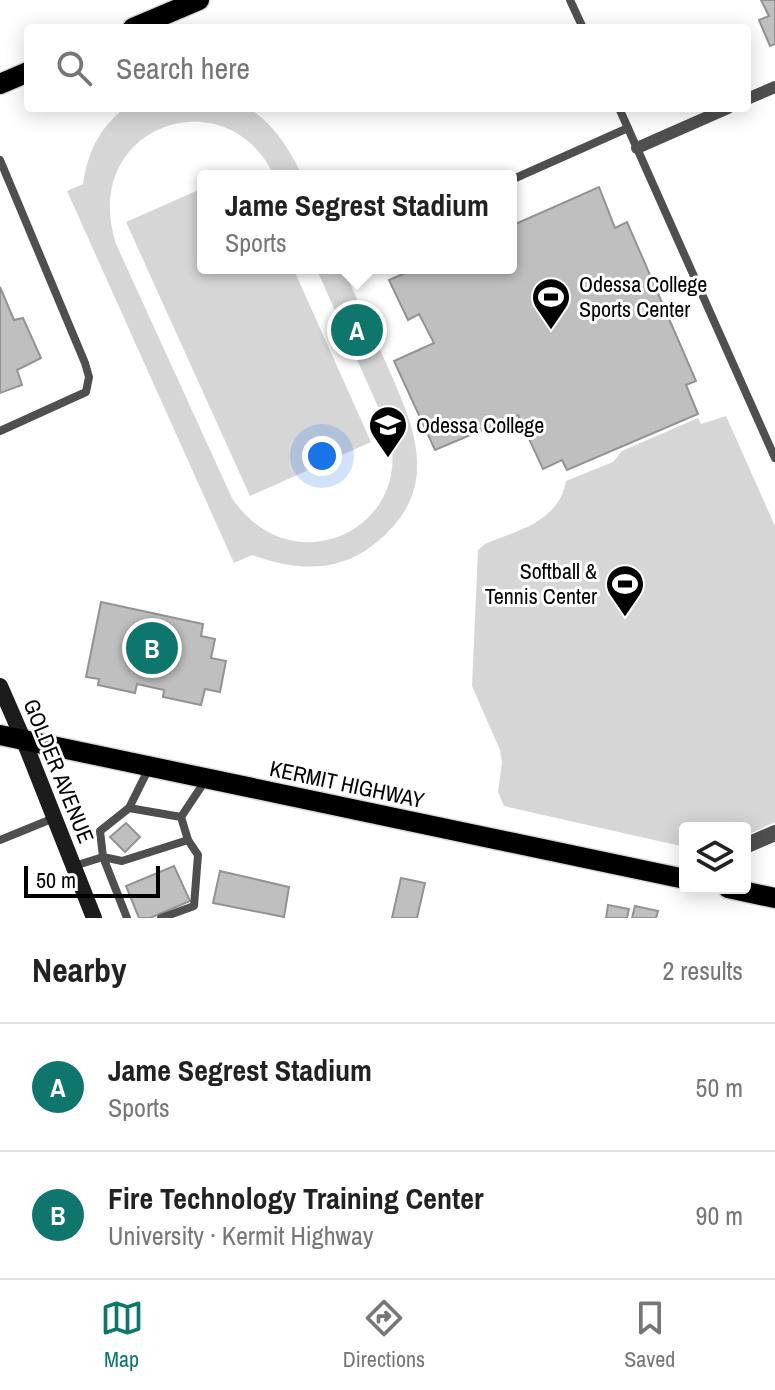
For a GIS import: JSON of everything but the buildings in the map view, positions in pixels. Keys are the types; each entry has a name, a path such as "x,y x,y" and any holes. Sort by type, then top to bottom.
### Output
{"main road":[{"path":"142,24 199,0"},
{"path":"0,84 24,74"},
{"name":"GOLDER AVENUE","path":"0,686 94,918"},
{"name":"KERMIT HIGHWAY","path":"0,735 679,876"},
{"path":"751,893 775,898"}],"street":[{"path":"751,97 775,87"},
{"path":"637,148 719,112"},
{"path":"751,843 775,833"}],"lane":[{"path":"570,0 581,24"},
{"path":"621,112 775,458"},
{"path":"517,177 628,128"},
{"path":"0,160 89,377 86,392 0,431"},
{"path":"127,918 103,857 100,831 129,808 150,767"},
{"path":"181,817 206,779"},
{"path":"129,808 181,817"},
{"path":"161,918 194,906 198,855 188,840 181,817"},
{"path":"0,840 55,818"},
{"path":"74,866 103,857 122,861 188,840"}],"shaded area":[{"path":"121,112 254,112 287,147 299,170 270,170 252,145 225,127 194,122 164,128 137,144 118,169 110,203 116,244 232,498 257,525 286,539 316,542 344,534 368,518 385,494 392,464 388,429 319,274 346,274 406,412 417,458 416,481 409,503 395,524 359,554 330,565 283,564 252,555 234,563 67,191 83,184 88,161 108,124"},
{"path":"197,191 197,274 296,274 371,442 250,496 126,222"},
{"name":"Softball & Tennis Center","path":"726,416 775,526 775,822 751,833 751,822 679,822 679,846 504,806 498,792 502,763 500,750 472,686 478,550 546,515 562,495 566,481 613,462 622,451 698,418 701,424"}],"place":[{"name":"Jame Segrest Stadium","path":"357,330"},
{"name":"Odessa College Sports Center","path":"551,331"},
{"name":"Odessa College","path":"388,459"},
{"name":"Softball & Tennis Center","path":"625,618"},
{"name":"Fire Technology Training Center","path":"152,648"}]}
